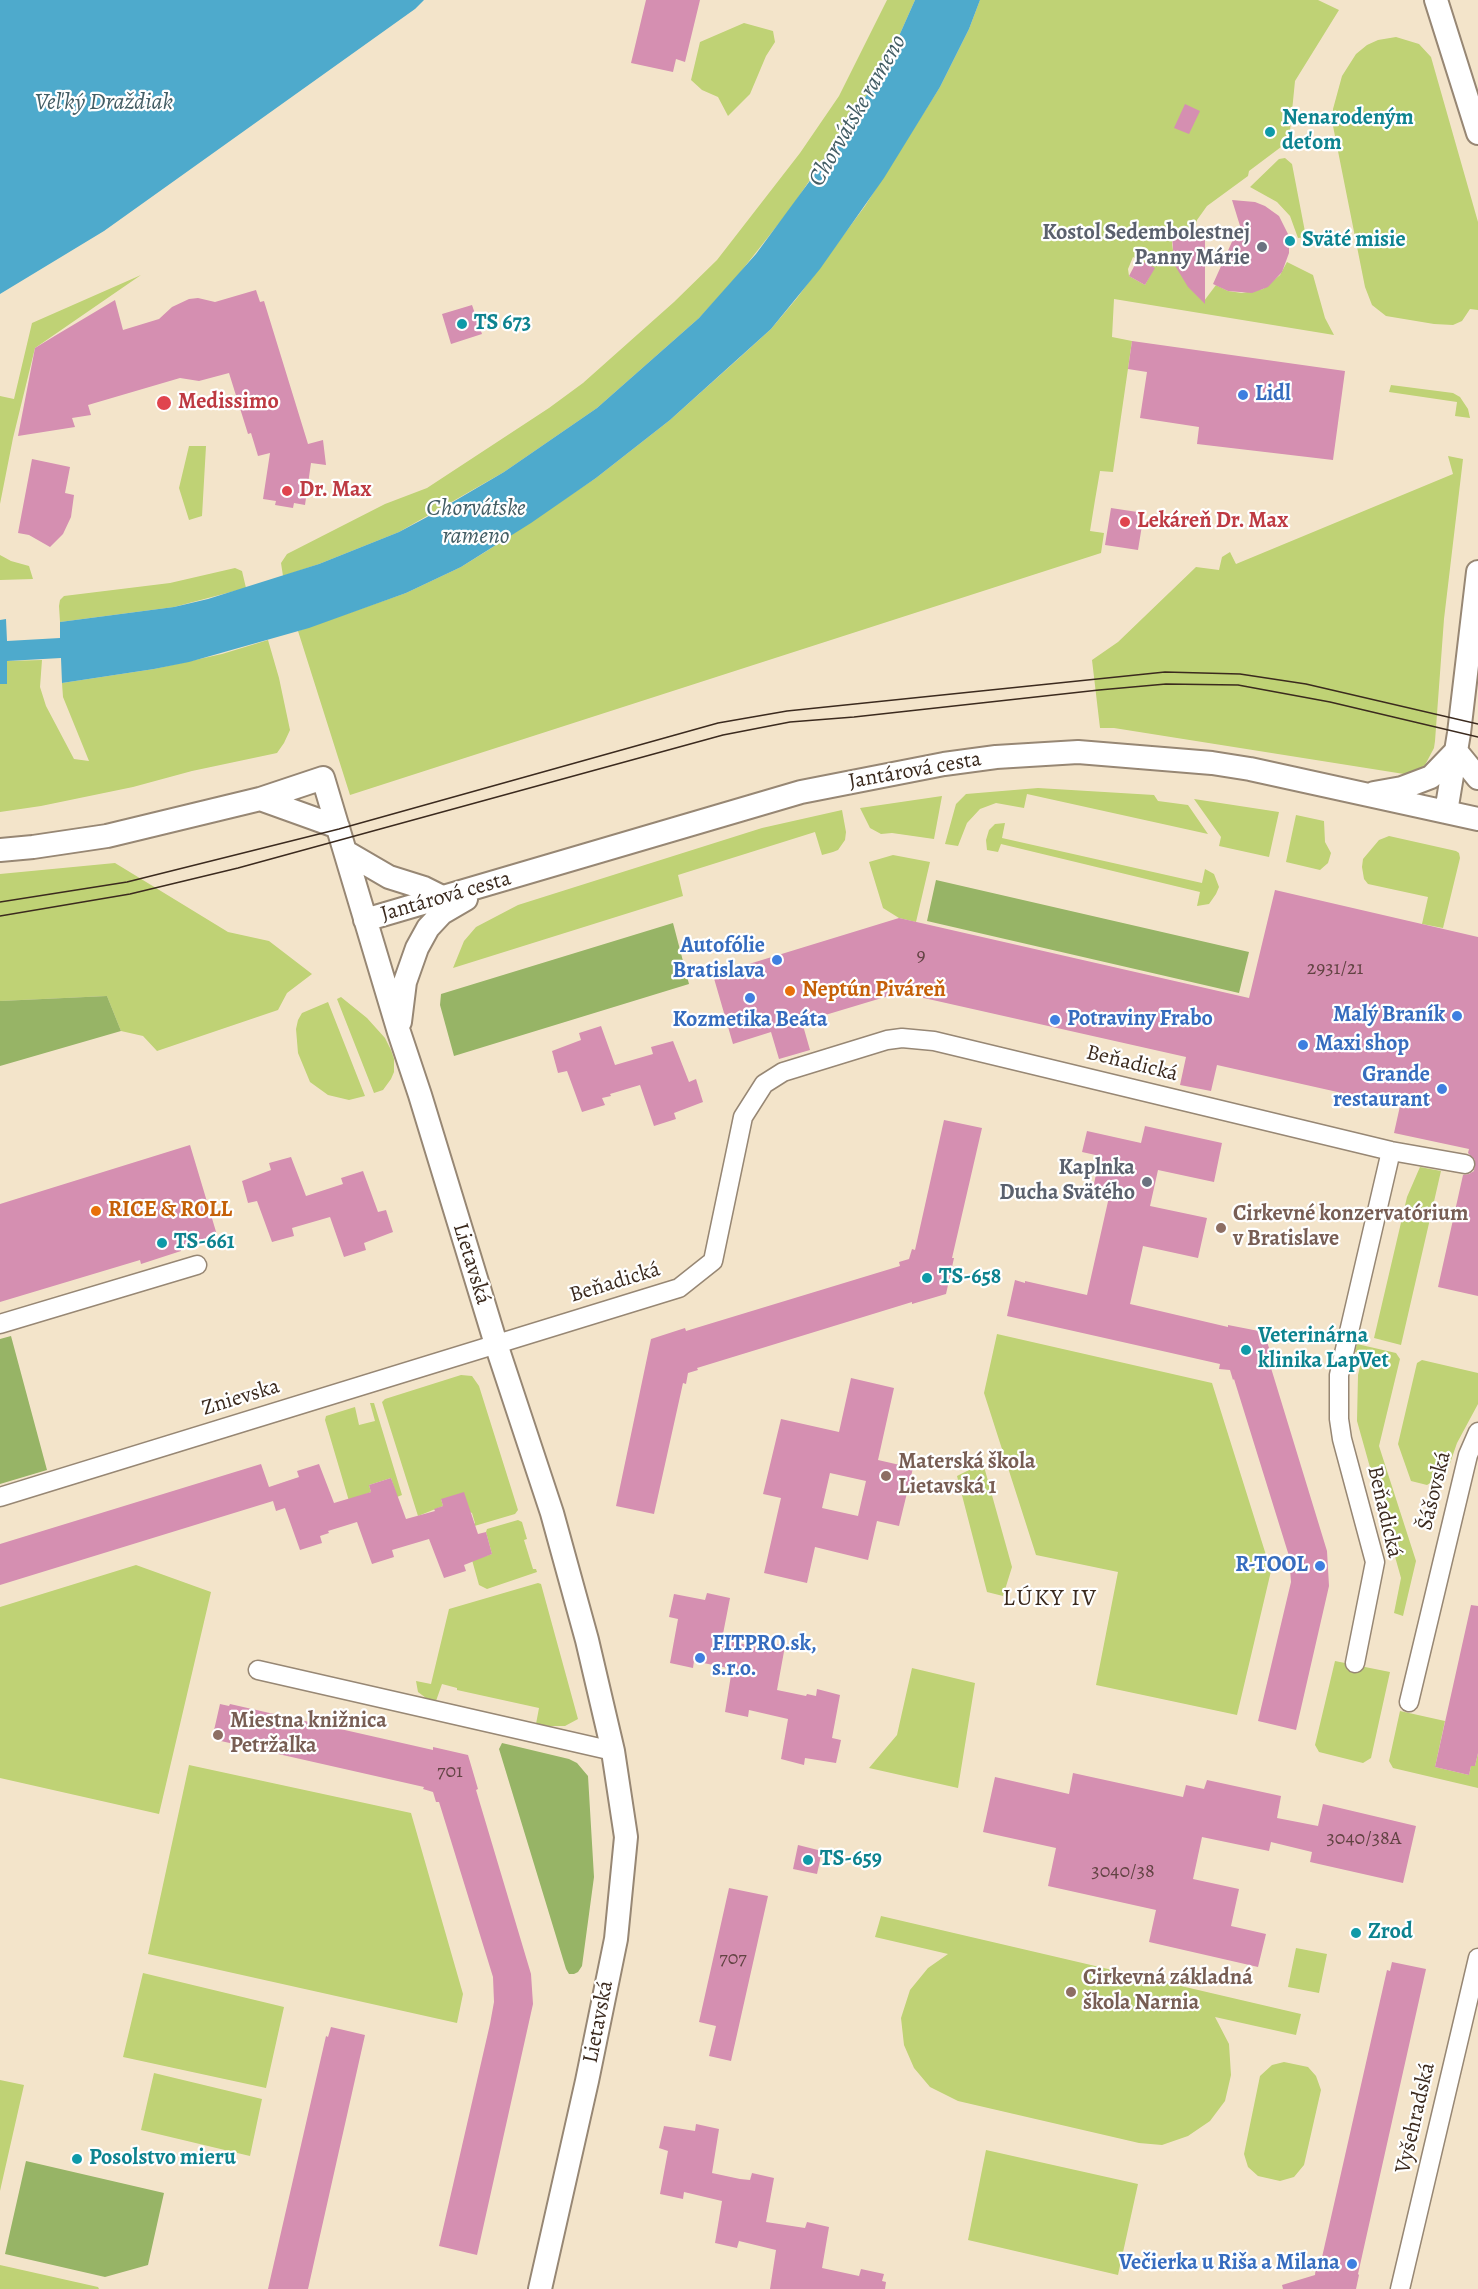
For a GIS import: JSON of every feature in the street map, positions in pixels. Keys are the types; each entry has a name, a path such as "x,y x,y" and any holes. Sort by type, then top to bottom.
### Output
{"street":[{"path":"1436,0 1472,99 1478,133"},
{"path":"1446,812 1456,752 1478,572"},
{"name":"Jantárová cesta","path":"365,920 801,792 944,764 996,757 1078,752 1153,757 1250,769 1478,819"},
{"path":"1456,752 1478,778"},
{"path":"1360,794 1402,788 1431,777 1456,752"},
{"name":"Lietavská","path":"260,799 323,778 496,1344 552,1513 587,1640 613,1751 626,1837 616,1939 541,2288"},
{"path":"0,850 107,836 260,799 338,827"},
{"path":"346,852 389,877 424,888 444,898"},
{"path":"399,1032 405,982 417,948 428,928 442,913 493,884"},
{"name":"Beňadická","path":"496,1344 679,1288 713,1261 743,1117 764,1084 783,1072 887,1040 902,1038 934,1041 1391,1151 1339,1374 1339,1419 1342,1439 1375,1562 1355,1663"},
{"path":"1391,1151 1465,1164"},
{"path":"0,1324 196,1265"},
{"name":"Znievska","path":"0,1497 496,1344"},
{"name":"Šášovská","path":"1409,1702 1468,1455 1478,1432"},
{"path":"258,1670 613,1751"},
{"name":"Vyšehradská","path":"1400,2289 1478,1958"}],"green space":[{"path":"887,0 915,0 891,54 866,96 791,208 735,279 699,318 597,408 504,472 399,532 283,576 281,563 287,554 385,504 427,488 583,383 674,302 717,260 800,153 839,96"},
{"path":"980,0 1318,0 1339,10 1295,81 1289,141 1249,171 1248,176 1207,206 1197,220 1193,237 1173,236 1172,244 1175,262 1204,301 1216,285 1228,291 1242,293 1263,289 1280,275 1287,262 1313,275 1325,318 1334,335 1114,299 1112,337 1132,341 1113,472 1100,471 1090,531 1104,533 1101,553 350,795 298,631 406,593 461,567 596,478 670,420 737,360 771,329 797,298 865,206 940,87 969,29","holes":["1133,257 1154,268 1145,285 1129,276 1128,269"]},
{"path":"744,23 773,31 775,42 766,56 750,94 728,116 718,97 702,90 691,80 700,42"},
{"path":"1396,37 1419,44 1431,57 1478,222 1478,310 1470,309 1462,321 1453,325 1386,316 1372,305 1365,287 1333,126 1333,109 1342,76 1356,54 1378,40"},
{"path":"1285,158 1292,164 1306,237 1298,238 1290,216 1277,202 1250,187 1279,159"},
{"path":"141,275 35,348 0,504 0,396 14,399 32,323"},
{"path":"1391,385 1453,393 1460,397 1468,409 1470,418 1455,416 1457,402 1389,392"},
{"path":"189,446 206,446 202,516 189,520 179,488"},
{"path":"1448,456 1463,459 1444,619 1435,741 1425,765 1410,774 1404,774 1114,728 1100,728 1092,660 1118,642 1196,567 1219,570 1222,557 1230,552 1236,564 1453,474"},
{"path":"0,555 29,566 33,579 0,580"},
{"path":"235,568 242,571 246,588 174,607 60,622 59,606 64,596 170,583"},
{"path":"268,640 290,730 277,753 192,771 133,787 0,812 0,684 7,683 7,661 42,660 40,687 46,706 74,759 89,761 63,697 62,683 154,669 222,654"},
{"path":"1038,788 1154,795 1158,801 1188,805 1208,834 1027,794 1024,808 996,803 980,809 967,823 958,846 945,844 956,804 966,794"},
{"path":"942,796 934,839 892,833 881,834 870,828 860,808"},
{"path":"1194,799 1279,812 1269,857 1219,846 1221,837"},
{"path":"842,810 846,832 845,840 838,850 822,855 815,832 678,875 683,896 453,968 464,941 476,927 518,905 762,828"},
{"path":"1296,815 1324,821 1325,842 1331,853 1328,863 1320,870 1286,862"},
{"path":"1005,823 1002,838 1202,883 1205,869 1214,874 1219,887 1209,904 1197,906 1200,892 1001,844 998,852 987,850 986,840 989,830 995,824"},
{"path":"1389,836 1459,853 1460,858 1443,928 1422,924 1428,897 1368,884 1364,879 1363,859 1379,840"},
{"path":"893,855 930,862 916,922 899,918 883,908 869,862"},
{"path":"115,863 228,932 269,941 312,974 287,993 278,1010 157,1051 143,1036 121,1031 107,996 0,1001 0,874"},
{"path":"936,880 1249,952 1239,993 927,921"},
{"path":"673,923 689,984 454,1056 440,1005 441,994"},
{"path":"107,996 121,1031 0,1066 0,1001"},
{"path":"341,997 367,1018 385,1038 391,1050 394,1072 383,1090 374,1093 337,999"},
{"path":"328,1002 365,1096 349,1100 328,1095 310,1082 298,1053 296,1029 302,1013"},
{"path":"1420,1167 1441,1171 1401,1345 1374,1338 1407,1197"},
{"path":"997,1334 1212,1383 1271,1571 1237,1715 1096,1685 1118,1572 1036,1555 984,1393"},
{"path":"11,1336 47,1470 0,1484 0,1339"},
{"path":"1357,1344 1396,1353 1400,1359 1379,1446 1416,1561 1403,1616 1394,1613 1401,1578 1357,1421 1358,1375 1363,1354 1355,1352"},
{"path":"1422,1360 1478,1373 1478,1404 1457,1443 1447,1472 1427,1485 1411,1481 1398,1444 1417,1363"},
{"path":"461,1375 472,1376 479,1386 518,1510 515,1514 471,1527 475,1523 472,1513 441,1499 443,1506 418,1516 382,1402 385,1399"},
{"path":"370,1403 374,1403 402,1495 397,1497 391,1478 369,1485 371,1492 349,1501 325,1420 326,1416 355,1407 359,1425 375,1421"},
{"path":"983,1463 1012,1567 1003,1596 987,1592 957,1476"},
{"path":"518,1520 522,1522 527,1539 524,1540 533,1569 537,1572 487,1589 479,1585 472,1560 492,1554 487,1529"},
{"path":"136,1565 211,1592 159,1814 0,1778 0,1607"},
{"path":"541,1584 578,1719 565,1726 536,1724 539,1708 457,1690 457,1688 442,1684 436,1701 418,1692 416,1681 431,1684 449,1609"},
{"path":"1335,1661 1390,1672 1371,1758 1363,1763 1319,1752 1315,1745"},
{"path":"912,1668 975,1683 958,1788 869,1768 897,1735"},
{"path":"1400,1711 1445,1721 1435,1767 1469,1775 1471,1766 1475,1766 1478,1753 1478,1788 1393,1768 1389,1761"},
{"path":"502,1743 569,1759 577,1763 588,1776 594,1877 582,1966 574,1974 569,1974 566,1969 499,1749"},
{"path":"189,1765 411,1813 463,1994 457,2023 148,1954"},
{"path":"881,1916 1301,2014 1296,2035 1215,2017 1229,2044 1231,2075 1225,2101 1210,2121 1188,2136 1162,2145 1139,2143 958,2101 930,2087 914,2068 904,2045 901,2018 910,1990 928,1968 948,1954 875,1937"},
{"path":"1296,1948 1327,1954 1319,1993 1288,1987"},
{"path":"143,1973 284,2007 266,2088 123,2057"},
{"path":"1284,2062 1308,2067 1316,2076 1321,2090 1304,2165 1294,2177 1280,2181 1258,2176 1248,2167 1244,2154 1260,2076 1272,2065"},
{"path":"154,2073 262,2099 250,2156 141,2130"},
{"path":"0,2080 24,2085 0,2191"},
{"path":"986,2150 1138,2184 1118,2275 968,2240"},
{"path":"26,2161 164,2193 148,2265 105,2277 5,2254"},
{"path":"0,2265 98,2287 99,2289 0,2289"}],"water":[{"name":"Veľký Draždiak","path":"0,0 424,0 415,9 104,231 0,294"},
{"name":"Chorvátske rameno","path":"915,0 980,0 969,29 940,87 884,178 820,269 771,329 670,420 596,478 461,567 406,593 309,628 189,662 62,683 61,658 7,661 7,684 0,684 0,620 6,619 7,641 60,638 60,622 174,607 208,599 319,564 399,532 429,516 504,472 597,408 699,318 756,254 809,182 866,96 891,54"}],"building":[{"path":"646,0 700,0 685,62 676,59 673,72 631,63"},
{"path":"1185,104 1200,111 1189,134 1174,128"},
{"name":"Kostol Sedembolestnej Panny Márie","path":"1232,200 1255,202 1265,206 1279,216 1289,236 1289,253 1282,272 1268,287 1252,293 1228,291 1213,284 1235,235 1241,229"},
{"path":"1172,235 1205,238 1205,304 1188,287 1174,264"},
{"path":"1138,259 1155,268 1145,285 1129,276"},
{"path":"256,290 260,302 264,301 308,444 323,440 326,465 311,463 305,505 294,503 293,508 275,505 276,501 263,499 270,453 258,456 251,433 248,434 229,373 199,381 180,378 88,405 91,415 72,418 75,427 18,436 35,348 115,300 123,330 159,319 172,307 189,299 198,298 215,302"},
{"name":"TS 673","path":"472,305 482,334 451,344 442,314"},
{"name":"Lidl","path":"1132,341 1345,371 1333,460 1197,444 1199,427 1140,418 1147,372 1128,369"},
{"path":"32,459 70,467 65,493 74,495 71,517 63,534 50,547 29,535 18,533"},
{"name":"Lekáreň Dr. Max","path":"1111,508 1144,513 1138,550 1105,545"},
{"path":"1275,890 1478,937 1478,1296 1438,1287 1463,1175 1474,1171 1475,1160 1468,1153 1469,1149 1394,1133 1400,1106 1217,1065 1211,1091 1180,1085 1186,1057 906,994 895,994 802,1022 810,1050 779,1059 771,1032 733,1044 713,975 899,918 1249,998"},
{"path":"601,1026 615,1065 653,1054 651,1047 673,1041 689,1082 696,1079 703,1102 674,1113 676,1119 654,1126 640,1085 610,1094 611,1096 602,1098 605,1105 582,1112 567,1071 558,1073 552,1051 581,1040 579,1033"},
{"path":"944,1120 982,1128 946,1294 912,1304 912,1302 697,1368 698,1370 688,1373 686,1384 683,1383 654,1514 616,1506 651,1339 685,1328 686,1331 900,1266 899,1262 909,1259 912,1249 915,1250"},
{"path":"1145,1126 1222,1143 1214,1182 1158,1170 1150,1206 1207,1218 1198,1258 1143,1246 1130,1304 1228,1327 1228,1325 1264,1332 1275,1367 1271,1368 1327,1551 1329,1586 1296,1730 1258,1721 1291,1582 1289,1556 1230,1370 1219,1369 1220,1364 1007,1316 1015,1280 1087,1295 1109,1197 1092,1193 1100,1156 1082,1152 1087,1131 1141,1143"},
{"path":"190,1145 217,1235 180,1247 181,1251 141,1264 140,1260 0,1302 0,1204"},
{"path":"291,1157 306,1196 343,1184 341,1178 363,1171 378,1212 386,1210 393,1232 364,1243 366,1250 344,1257 330,1217 292,1228 294,1236 272,1242 257,1201 248,1203 242,1181 271,1170 269,1163"},
{"path":"851,1378 894,1388 878,1460 913,1468 899,1526 877,1521 868,1560 815,1547 807,1583 764,1573 781,1498 763,1494 781,1419 839,1432","holes":["830,1473 866,1481 858,1516 822,1508"]},
{"path":"261,1464 269,1487 299,1477 297,1471 319,1464 334,1503 371,1492 369,1485 391,1478 406,1519 435,1511 434,1509 443,1506 441,1499 464,1492 478,1534 486,1532 492,1554 464,1565 466,1571 444,1578 429,1539 392,1550 394,1557 372,1564 357,1522 328,1531 329,1533 320,1536 322,1543 300,1550 285,1508 276,1511 273,1501 0,1585 0,1544"},
{"path":"707,1593 730,1598 722,1639 761,1648 762,1641 785,1646 777,1690 816,1696 817,1689 840,1695 832,1738 841,1740 836,1763 805,1758 804,1765 781,1759 788,1719 749,1710 748,1717 725,1712 732,1669 694,1661 693,1668 670,1663 678,1619 669,1617 674,1594 705,1600"},
{"path":"1471,1605 1478,1606 1478,1753 1475,1766 1471,1766 1469,1775 1435,1767"},
{"path":"220,1704 229,1706 230,1704 433,1750 433,1747 468,1755 478,1789 476,1790 531,1974 533,2004 477,2255 439,2246 490,2024 494,2002 493,1977 439,1802 436,1802 433,1792 423,1789 424,1787 212,1739"},
{"path":"1073,1773 1183,1797 1186,1785 1204,1789 1207,1780 1281,1796 1277,1818 1318,1826 1323,1804 1416,1826 1403,1883 1310,1862 1312,1852 1271,1842 1269,1851 1202,1837 1193,1879 1239,1889 1231,1926 1266,1934 1258,1967 1149,1942 1156,1910 1048,1886 1056,1848 983,1832 995,1777 1069,1794"},
{"name":"TS-659","path":"798,1845 822,1851 817,1874 793,1869"},
{"path":"729,1888 768,1896 731,2061 709,2056 716,2026 699,2022"},
{"path":"1392,1962 1426,1969 1356,2289 1283,2289 1282,2285 1315,2275 1316,2265 1320,2266 1387,1970 1390,1971"},
{"path":"331,2027 365,2035 308,2289 268,2289 326,2036 328,2037"},
{"path":"696,2124 719,2129 712,2173 750,2180 752,2173 774,2178 766,2222 805,2228 807,2222 829,2227 822,2268 859,2276 861,2269 884,2274 882,2281 886,2282 885,2289 770,2289 776,2250 739,2241 737,2248 715,2243 722,2201 684,2192 683,2199 660,2194 668,2151 659,2148 664,2126 695,2131"}],"tram line":[{"path":"0,902 127,882 339,829 718,723 787,711 1165,672 1240,674 1306,684 1478,724"},
{"path":"0,916 130,894 238,868 723,735 790,722 1166,684 1238,685 1330,702 1478,737"}],"place":[{"name":"Nenarodeným deťom","path":"1270,132"},
{"name":"Sväté misie","path":"1290,241"},
{"name":"Kostol Sedembolestnej Panny Márie","path":"1262,247"},
{"name":"TS 673","path":"462,324"},
{"name":"Lidl","path":"1243,395"},
{"name":"Medissimo","path":"164,403"},
{"name":"Dr. Max","path":"287,491"},
{"name":"Lekáreň Dr. Max","path":"1125,522"},
{"name":"Autofólie Bratislava","path":"777,960"},
{"name":"Neptún Piváreň","path":"790,991"},
{"name":"Kozmetika Beáta","path":"750,998"},
{"name":"Malý Braník","path":"1457,1016"},
{"name":"Potraviny Frabo","path":"1055,1020"},
{"name":"Maxi shop","path":"1303,1045"},
{"name":"Grande restaurant","path":"1442,1089"},
{"name":"Kaplnka Ducha Svätého","path":"1147,1182"},
{"name":"RICE & ROLL","path":"96,1211"},
{"name":"Cirkevné konzervatórium v Bratislave","path":"1221,1228"},
{"name":"TS-661","path":"162,1243"},
{"name":"TS-658","path":"927,1278"},
{"name":"Veterinárna klinika LapVet","path":"1246,1350"},
{"name":"Materská škola Lietavská 1","path":"886,1476"},
{"name":"R-TOOL","path":"1320,1566"},
{"name":"FITPRO.sk, s.r.o.","path":"700,1658"},
{"name":"Miestna knižnica Petržalka","path":"218,1735"},
{"name":"TS-659","path":"808,1860"},
{"name":"Zrod","path":"1356,1933"},
{"name":"Cirkevná základná škola Narnia","path":"1071,1992"},
{"name":"Posolstvo mieru","path":"77,2159"},
{"name":"Večierka u Riša a Milana","path":"1352,2264"}],"district":[{"name":"LÚKY IV","path":"1050,1599"}]}
